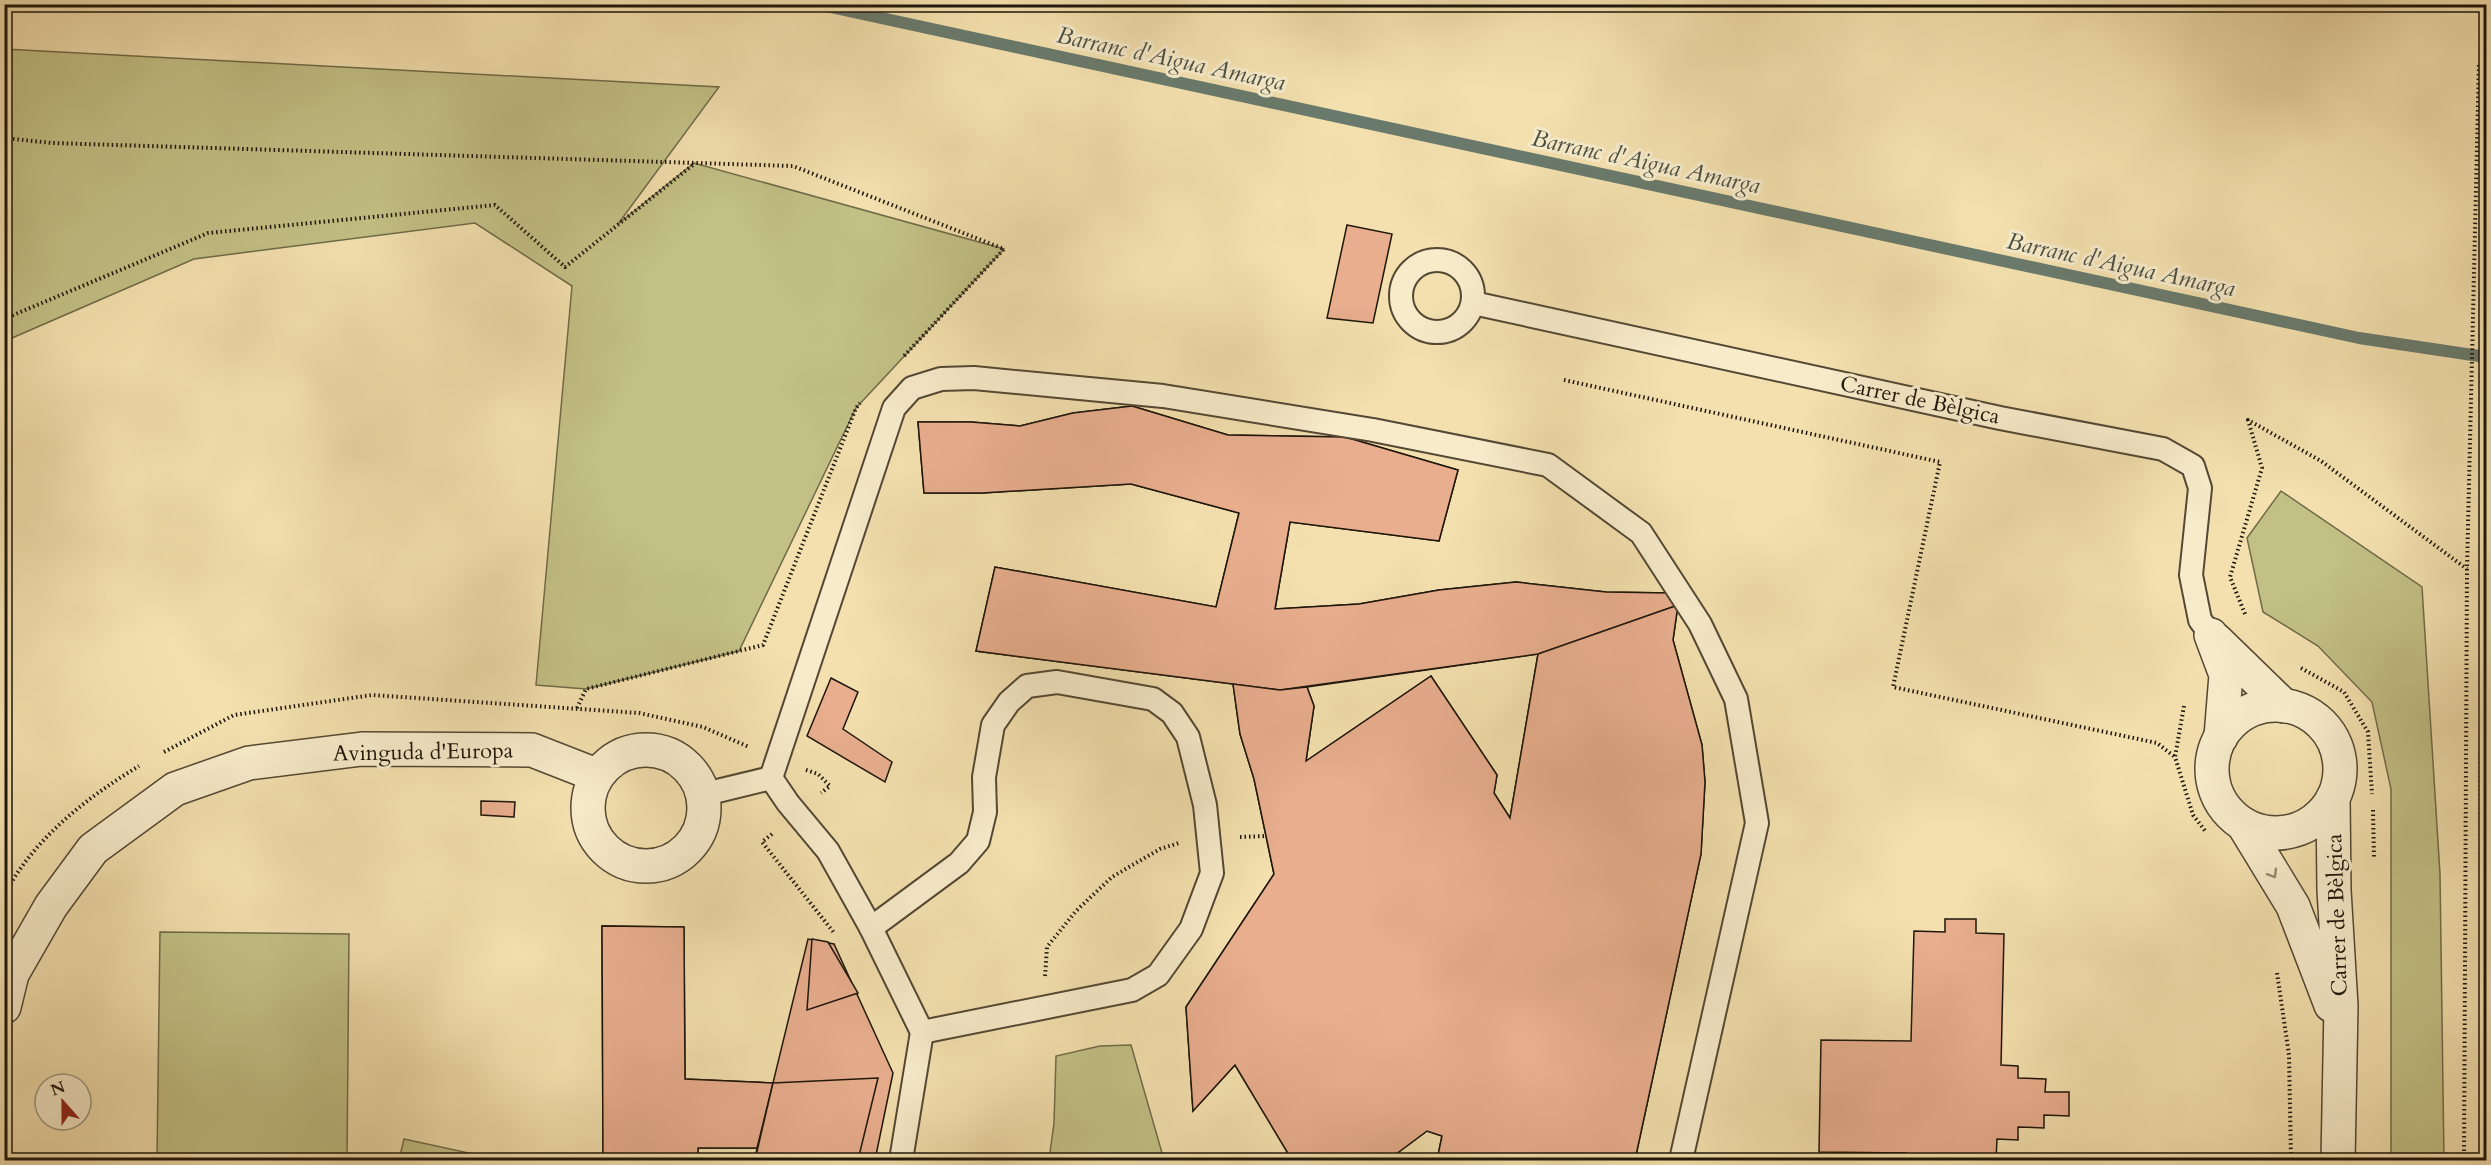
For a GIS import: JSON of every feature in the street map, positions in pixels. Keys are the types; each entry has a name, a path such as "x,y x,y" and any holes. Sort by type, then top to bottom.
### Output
{"street":[{"name":"Carrer de Bèlgica","path":"2211,635 2284,706"},
{"name":"Carrer de Bèlgica","path":"2211,635 2226,675 2221,737"},
{"path":"2266,706 2284,706 2303,711 2320,723 2333,739 2339,759 2339,779 2333,798 2320,815 2303,827 2283,833 2262,832 2242,824 2227,811 2217,794 2212,775 2213,755 2221,737 2233,722 2248,712 2266,706"},
{"path":"643,748 670,753 692,769 705,794 703,827 683,855 652,867 620,861 595,839 586,807 596,775 617,756 643,748"},
{"name":"Avinguda d'Europa","path":"4,1007 12,974 51,906 93,849 175,789 249,763 362,749 532,750 596,775"},
{"name":"Carrer de Bèlgica","path":"2333,798 2340,1032 2338,1161"},
{"name":"Carrer de Bèlgica","path":"2242,824 2293,906 2340,1032"}],"lane":[{"name":"Carrer de Bèlgica","path":"1473,303 2000,418 2163,449 2193,466 2200,488 2191,575 2200,620 2211,635"},
{"path":"901,1161 922,1032 871,928 828,851 797,814 774,769 894,408 912,388 941,379 974,378 1163,396 1373,430 1548,465 1641,533 1700,624 1736,699 1757,823 1682,1161"},
{"path":"871,928 959,864 978,841 985,812 984,777 993,724 1009,702 1027,686 1057,682 1153,699 1172,713 1188,737 1205,805 1212,873 1191,929 1158,975 1132,990 1042,1010 922,1032"},
{"path":"705,794 774,769"}],"path":[{"path":"2464,1161 2467,569 2479,62"},
{"path":"4,138 63,143 793,166 1004,249 903,357"},
{"path":"4,319 208,233 495,205 565,267 694,163"},
{"path":"1564,380 1940,462 1893,687 2157,743 2175,757"},
{"path":"577,708 586,689 763,645 856,408 864,399"},
{"path":"2230,577 2262,468 2248,420 2321,461 2467,569"},
{"path":"2482,1161 2480,757 2487,540"},
{"path":"154,757 234,716 372,695 639,713 703,727 774,769 818,774 830,786 762,842 842,942"},
{"path":"2184,704 2175,757 2193,815 2212,841"},
{"path":"4,896 50,833 116,780 144,763"},
{"path":"1042,1010 1047,946 1076,911 1113,877 1160,849 1183,842 1209,838 1266,836"},
{"path":"2275,963 2289,1055 2291,1161"}],"shaded area":[{"path":"4,49 719,87 618,224 694,163 1004,249 856,408 739,651 586,689 536,685 572,286 475,223 194,259 5,341"},
{"path":"2281,491 2422,587 2440,874 2444,1160 2391,1160 2391,789 2372,702 2318,646 2263,612 2247,538"},
{"path":"160,932 349,934 347,1160 157,1160"},
{"path":"1131,1045 1162,1153 1168,1160 1049,1160 1054,1123 1056,1056 1100,1046"},
{"path":"404,1139 492,1158 492,1160 399,1160"}],"building":[{"path":"1347,225 1392,234 1373,323 1327,318"},
{"path":"1132,406 1228,435 1345,437 1458,470 1439,541 1290,522 1275,609 1359,604 1439,590 1516,582 1606,592 1670,593 1678,605 1673,640 1702,745 1705,782 1701,854 1635,1160 1437,1160 1442,1136 1427,1131 1388,1160 1292,1160 1235,1065 1193,1111 1186,1007 1274,874 1254,779 1240,734 1233,684 976,651 995,567 1216,607 1239,513 1131,484 982,493 924,493 918,422 971,422 1020,426 1073,413","holes":["1538,654 1510,818 1494,793 1497,775 1431,676 1306,761 1314,706 1307,687"]},
{"path":"1132,406 1228,435 1345,437 1458,470 1439,541 1290,522 1275,609 1359,604 1439,590 1516,582 1606,592 1670,593 1678,605 1538,654 1280,690 976,651 995,567 1216,607 1239,513 1131,484 982,493 924,493 918,422 971,422 1020,426 1073,413"},
{"path":"1678,605 1673,640 1702,745 1705,782 1701,854 1635,1160 1437,1160 1442,1136 1427,1131 1388,1160 1292,1160 1235,1065 1193,1111 1186,1007 1274,874 1254,779 1240,734 1233,684 1280,690 1307,687 1314,706 1306,761 1431,676 1497,775 1494,793 1510,818 1538,654"},
{"path":"831,678 858,692 843,729 892,762 885,782 807,736"},
{"path":"481,801 515,802 514,817 481,815"},
{"path":"1945,919 1976,919 1976,933 2004,934 2001,1065 2018,1066 2018,1078 2046,1079 2045,1092 2069,1092 2069,1116 2044,1115 2044,1128 2018,1127 2018,1140 1997,1139 1996,1160 1906,1160 1906,1153 1819,1152 1821,1040 1911,1041 1914,931 1945,932"},
{"path":"602,926 684,927 685,1079 773,1083 808,939 834,944 893,1073 875,1160 755,1160 757,1148 698,1148 698,1160 603,1160"},
{"path":"602,926 684,927 685,1079 773,1083 757,1148 698,1148 698,1160 603,1160"},
{"path":"812,939 828,942 858,993 807,1010"},
{"path":"878,1078 858,1160 755,1160 773,1083"}],"waterway":[{"name":"Barranc d'Aigua Amarga","path":"798,4 821,5 2359,338 2486,357"}]}
